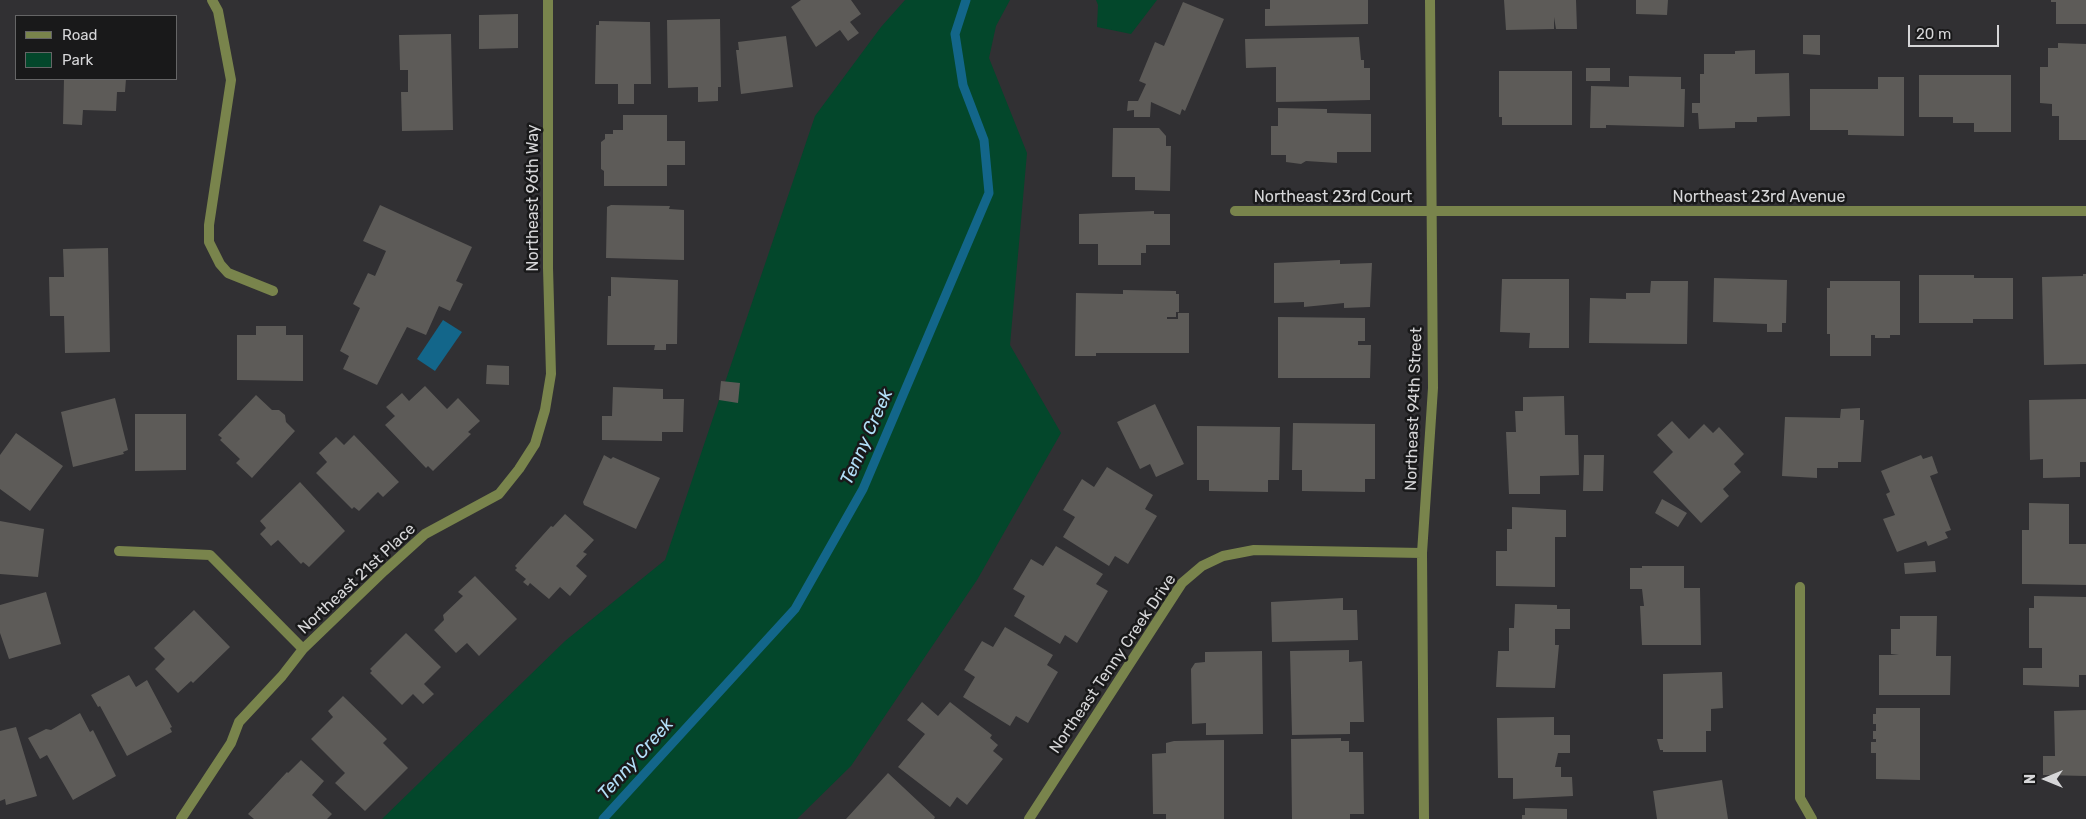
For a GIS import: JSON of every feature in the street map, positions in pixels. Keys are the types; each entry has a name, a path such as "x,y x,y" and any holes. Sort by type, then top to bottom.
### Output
{"street":[{"path":"212,0 218,11 231,80 209,225 209,242 220,264 228,273 273,290"},
{"name":"Northeast 96th Way","path":"548,0 546,22 551,374"},
{"name":"Northeast 94th Street","path":"1424,819 1422,553 1433,388 1430,0"},
{"name":"Northeast 23rd Avenue","path":"1431,212 2086,211"},
{"name":"Northeast 23rd Court","path":"1235,212 1431,212"},
{"name":"Northeast 21st Place","path":"181,819 227,750 239,722 282,676 304,649 384,570 425,534 499,494 520,469 535,444 545,410 551,374"},
{"name":"Northeast Tenny Creek Drive","path":"1029,819 1182,583 1202,566 1223,556 1254,550 1422,553"},
{"path":"119,551 210,555 304,649"},
{"path":"1800,587 1800,798 1812,819"}],"green space":[{"path":"905,0 1010,0 996,26 989,58 1027,153 1010,345 1061,433 977,580 851,766 797,819 382,819 565,641 665,560 815,116 881,27"},
{"path":"1096,0 1157,0 1131,34 1097,27 1098,5"}],"water":[{"path":"443,320 462,332 435,371 417,359"}],"building":[{"path":"801,0 851,0 861,14 850,22 859,33 848,41 840,30 816,47 791,7"},
{"path":"1270,0 1368,0 1368,24 1265,26 1265,9 1270,9"},
{"path":"1504,0 1576,0 1577,29 1556,29 1554,17 1554,29 1506,30"},
{"path":"1636,0 1668,0 1667,15 1636,14"},
{"path":"2051,0 2086,0 2086,24 2056,24 2056,2 2051,2"},
{"path":"1183,2 1224,19 1185,111 1182,109 1180,115 1151,102 1150,117 1134,117 1134,110 1127,111 1128,101 1138,101 1146,84 1139,81 1155,42 1164,46"},
{"path":"518,14 518,48 479,49 479,15"},
{"path":"720,19 721,87 718,87 718,101 698,102 698,87 668,88 667,20"},
{"path":"599,21 650,22 651,84 634,84 634,104 618,104 618,84 595,84 596,25 599,25"},
{"path":"451,34 453,130 402,131 401,92 408,92 408,70 400,70 399,35"},
{"path":"1803,35 1820,35 1820,55 1803,54"},
{"path":"786,36 793,87 741,94 736,50 739,50 738,42"},
{"path":"1359,37 1361,60 1364,60 1364,68 1370,68 1370,100 1276,102 1276,67 1246,68 1245,39"},
{"path":"2058,43 2086,44 2086,140 2059,140 2059,116 2052,116 2052,104 2040,103 2040,67 2048,67 2048,48 2058,48"},
{"path":"1755,50 1755,74 1789,73 1790,116 1757,117 1757,122 1735,122 1735,128 1699,129 1698,113 1692,113 1692,103 1700,103 1700,74 1704,74 1704,54 1735,54 1735,51"},
{"path":"1586,68 1610,68 1610,81 1586,81"},
{"path":"1499,71 1572,71 1572,125 1502,125 1502,117 1499,117"},
{"path":"1919,75 2011,75 2011,132 1974,132 1974,123 1953,123 1953,117 1919,117"},
{"path":"1629,76 1681,77 1681,89 1685,89 1684,127 1606,125 1606,128 1590,128 1591,86 1629,87"},
{"path":"1878,77 1904,77 1904,136 1848,135 1848,130 1810,130 1810,89 1878,89"},
{"path":"64,80 126,80 125,92 117,92 116,111 83,110 82,125 63,124"},
{"path":"1278,108 1327,109 1327,113 1371,114 1371,152 1337,152 1337,163 1306,161 1301,164 1286,162 1286,155 1271,155 1271,126 1278,126"},
{"path":"623,115 667,115 667,141 685,141 685,165 667,165 667,186 604,186 604,171 601,169 601,142 605,139 605,134 613,134 613,130 623,130"},
{"path":"1113,128 1159,128 1166,136 1166,146 1171,146 1170,191 1135,190 1135,177 1112,177"},
{"path":"380,205 472,247 456,281 463,284 450,311 439,306 426,335 407,327 377,385 343,369 349,356 340,351 360,308 353,304 368,273 375,276 386,251 363,241"},
{"path":"611,205 670,206 669,209 684,210 684,260 606,258 607,207"},
{"path":"1154,211 1154,214 1170,214 1170,245 1146,245 1146,253 1141,253 1141,265 1098,265 1098,244 1079,244 1079,214"},
{"path":"108,248 110,352 65,353 64,316 50,316 49,277 64,277 63,249"},
{"path":"1340,260 1340,264 1372,263 1370,307 1344,308 1344,303 1304,307 1304,302 1274,303 1274,263"},
{"path":"2083,274 2086,274 2086,364 2044,365 2042,277 2083,276"},
{"path":"1919,275 1974,275 1974,278 2013,278 2013,319 1973,319 1973,323 1919,323"},
{"path":"611,277 678,280 677,344 666,344 666,350 654,350 655,345 607,345 608,296 611,296"},
{"path":"1714,278 1787,280 1786,323 1782,323 1782,332 1767,332 1767,324 1713,322"},
{"path":"1502,279 1569,279 1569,348 1529,348 1530,333 1500,332"},
{"path":"1651,281 1688,281 1687,344 1589,343 1590,298 1626,299 1626,293 1650,293"},
{"path":"1830,281 1900,281 1900,335 1890,335 1890,338 1875,338 1875,335 1871,335 1871,356 1830,356 1830,334 1827,334 1827,288 1830,288"},
{"path":"1123,290 1176,291 1176,294 1179,294 1179,312 1176,312 1176,317 1167,317 1167,319 1178,319 1178,313 1189,313 1189,353 1096,353 1096,356 1075,356 1076,293 1123,294"},
{"path":"1278,317 1365,318 1365,341 1358,341 1358,345 1371,345 1370,378 1278,378"},
{"path":"256,326 286,326 286,335 303,335 303,381 237,380 237,335 256,335"},
{"path":"487,365 509,366 509,385 486,384"},
{"path":"721,381 740,383 738,403 719,400"},
{"path":"425,386 447,409 458,398 480,421 468,432 471,434 433,471 428,466 426,468 385,425 395,416 386,407 402,393 409,401"},
{"path":"613,387 663,389 663,399 684,399 683,432 662,432 662,441 602,440 602,416 612,416"},
{"path":"256,395 272,410 279,410 285,415 286,422 295,431 252,478 236,463 240,459 220,440 222,438 218,435"},
{"path":"1564,396 1565,435 1578,435 1579,475 1540,476 1540,494 1509,494 1506,432 1516,432 1515,411 1523,411 1523,397"},
{"path":"115,398 128,450 123,452 124,454 73,467 61,412"},
{"path":"2086,399 2086,462 2080,462 2080,477 2043,478 2043,459 2030,460 2029,400"},
{"path":"1155,404 1184,464 1156,477 1150,464 1140,469 1117,422"},
{"path":"1860,408 1860,420 1864,420 1861,462 1838,462 1838,468 1817,468 1817,478 1782,476 1785,417 1840,418 1841,409"},
{"path":"135,414 186,414 186,470 135,471"},
{"path":"1672,421 1689,439 1704,424 1713,433 1719,427 1744,454 1734,464 1741,472 1723,489 1729,496 1701,523 1653,472 1673,452 1657,435"},
{"path":"1293,423 1375,424 1375,479 1365,479 1365,492 1302,491 1302,470 1292,470"},
{"path":"1197,426 1280,427 1279,480 1268,480 1268,492 1209,491 1209,480 1197,480"},
{"path":"16,433 63,466 30,511 0,489 0,455"},
{"path":"354,435 399,482 383,497 378,492 359,511 354,507 352,509 316,473 327,462 319,453 336,437 344,445"},
{"path":"604,455 611,459 613,457 660,478 636,529 584,505 583,502"},
{"path":"1584,455 1604,455 1603,491 1583,491"},
{"path":"1921,455 1923,459 1932,456 1938,473 1930,476 1951,530 1945,532 1948,538 1928,546 1926,541 1897,552 1883,519 1895,515 1886,494 1890,492 1881,471"},
{"path":"1107,467 1153,495 1145,509 1157,516 1128,564 1115,556 1109,566 1063,537 1075,517 1063,510 1082,479 1094,487"},
{"path":"300,482 345,531 309,567 303,562 301,564 278,540 271,546 260,534 266,528 260,521"},
{"path":"1662,499 1687,513 1678,527 1655,513"},
{"path":"2029,503 2069,504 2069,544 2086,544 2086,585 2022,584 2022,530 2029,530"},
{"path":"1512,507 1566,510 1566,537 1555,537 1555,587 1496,586 1496,551 1507,551 1507,529 1512,529"},
{"path":"565,514 594,540 583,552 587,554 576,566 587,576 570,596 560,587 549,599 530,583 528,586 523,582 526,579 515,570 517,568 515,566 551,526 553,527"},
{"path":"0,521 44,529 38,577 0,574"},
{"path":"1056,546 1103,574 1096,584 1108,591 1077,643 1065,635 1060,644 1014,616 1025,596 1013,589 1031,559 1043,566"},
{"path":"1935,561 1936,572 1905,574 1904,563"},
{"path":"1642,566 1684,566 1684,588 1700,588 1701,645 1642,645 1640,606 1644,606 1642,589 1630,589 1630,568 1642,568"},
{"path":"475,576 517,619 479,656 467,643 456,653 434,630 444,620 443,615 463,596 458,592"},
{"path":"46,592 61,644 9,659 0,633 0,605"},
{"path":"2034,596 2086,597 2086,675 2079,675 2079,687 2023,685 2023,668 2042,668 2042,648 2029,648 2029,608 2034,608"},
{"path":"1343,598 1343,610 1357,610 1358,640 1272,642 1271,602"},
{"path":"1515,604 1557,605 1557,609 1570,609 1570,629 1555,629 1555,645 1559,645 1555,688 1496,687 1498,651 1509,651 1509,628 1514,628"},
{"path":"194,610 230,647 193,683 191,681 178,693 155,669 165,659 154,648"},
{"path":"1900,616 1937,616 1936,656 1951,656 1950,695 1879,695 1879,655 1899,655 1891,654 1891,629 1900,629"},
{"path":"1005,627 1053,655 1047,665 1058,672 1028,723 1016,716 1010,726 963,697 975,677 964,670 982,641 993,647"},
{"path":"406,633 441,667 424,684 434,694 423,704 413,694 402,705 370,673 372,671 370,669"},
{"path":"1349,650 1349,662 1362,661 1364,722 1350,722 1350,734 1292,735 1290,651"},
{"path":"1262,651 1263,734 1206,735 1206,723 1192,724 1191,669 1195,663 1205,662 1205,652"},
{"path":"1722,672 1723,708 1711,709 1711,731 1706,731 1706,752 1663,752 1663,750 1660,750 1657,739 1663,739 1663,674"},
{"path":"129,675 136,687 147,680 172,727 170,728 172,732 127,756 100,706 98,707 91,695"},
{"path":"343,696 387,739 383,743 408,768 365,811 335,783 345,773 311,739 333,717 328,711"},
{"path":"922,702 938,716 950,702 992,735 990,738 998,745 993,751 1003,759 967,805 957,797 950,807 898,767 925,734 907,720"},
{"path":"1876,708 1920,708 1920,780 1876,779 1876,753 1871,753 1871,742 1876,742 1876,739 1873,739 1873,731 1876,731 1876,724 1873,724 1873,714 1876,714"},
{"path":"2086,710 2086,776 2043,775 2043,756 2055,756 2054,711"},
{"path":"80,713 90,732 93,730 116,776 73,800 47,755 40,759 28,738 46,729 51,730"},
{"path":"1554,717 1554,735 1570,735 1570,753 1558,753 1555,767 1561,767 1561,777 1572,777 1573,796 1513,799 1513,778 1498,778 1497,718"},
{"path":"16,727 37,796 6,805 5,799 0,801 0,731"},
{"path":"1341,738 1341,741 1349,741 1349,752 1363,752 1364,814 1350,814 1350,819 1292,819 1291,739"},
{"path":"1224,740 1224,819 1166,819 1166,814 1153,814 1152,754 1166,753 1166,743 1174,741"},
{"path":"301,760 324,781 312,795 332,814 327,819 254,819 248,814 287,772"},
{"path":"888,773 935,817 934,819 846,819"},
{"path":"1722,780 1728,819 1657,819 1653,791"},
{"path":"1525,808 1567,809 1567,819 1522,819 1522,815 1525,815"}],"waterway":[{"name":"Tenny Creek","path":"603,819 795,609 863,489 989,193 984,140 963,85 955,34 966,0"}]}
